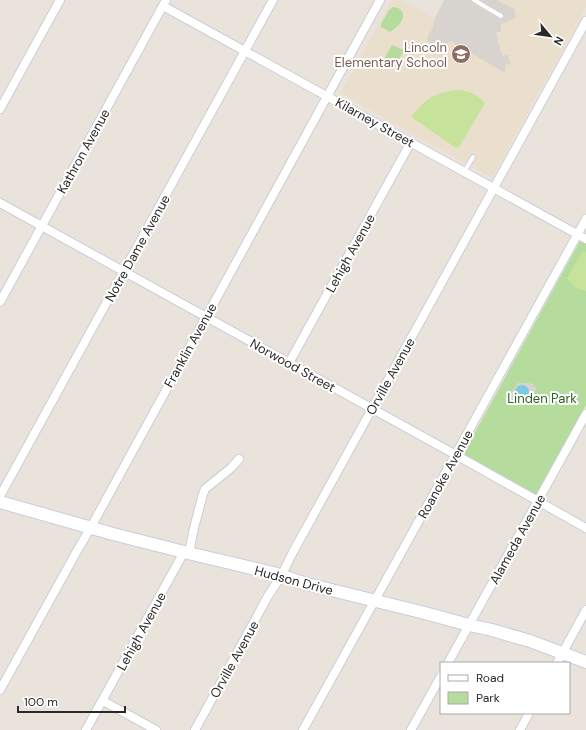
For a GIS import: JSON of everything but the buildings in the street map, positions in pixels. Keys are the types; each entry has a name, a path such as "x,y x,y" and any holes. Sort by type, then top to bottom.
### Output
{"street":[{"path":"0,109 60,0"},
{"name":"Notre Dame Avenue","path":"0,496 273,0"},
{"name":"Franklin Avenue","path":"0,690 380,0"},
{"name":"Kilarney Street","path":"165,3 245,51 586,239"},
{"name":"Kathron Avenue","path":"0,302 165,3"},
{"name":"Orville Avenue","path":"195,730 586,21"},
{"name":"Lehigh Avenue","path":"289,363 411,142"},
{"name":"Norwood Street","path":"0,203 586,528"},
{"name":"Roanoke Avenue","path":"303,730 586,219"},
{"name":"Alameda Avenue","path":"449,662 586,414"},
{"name":"Lehigh Avenue","path":"86,730 186,553 205,490 231,468 239,459"},
{"name":"Hudson Drive","path":"0,502 186,553 492,630 530,642 560,658 586,662"},
{"path":"560,658 586,610"},
{"path":"411,730 440,678"},
{"path":"103,701 156,730"},
{"path":"520,730 528,714"}],"lane":[{"path":"474,0 501,16"},
{"path":"464,172 473,157"}],"shaded area":[{"name":"Lincoln Elementary School","path":"392,0 402,0 435,18 444,0 586,0 586,7 491,177 341,93"},
{"path":"444,0 497,0 512,8 514,7 516,18 501,24 501,31 496,33 502,56 508,55 510,62 510,64 505,65 505,73 451,41 439,48 433,47 427,40 433,28 435,18"},
{"path":"518,383 530,383 534,385 536,389 534,394 524,402 513,399 511,397 511,393","holes":["517,387 526,387 528,394 526,398 516,396 515,391"]}],"green space":[{"path":"393,7 402,11 403,17 401,22 390,32 381,27 381,24 389,10"},
{"path":"392,45 404,50 396,66 384,59"},
{"path":"456,90 472,93 485,103 459,147 456,148 411,117 430,98 441,93"},
{"name":"Linden Park","path":"580,241 586,244 586,405 537,495 463,454"},
{"path":"582,252 586,252 586,291 574,287 567,278"}],"water":[{"path":"522,385 527,387 529,392 527,397 522,399 517,397 515,392 517,387"}],"place":[{"name":"Lincoln Elementary School","path":"461,54"}]}
